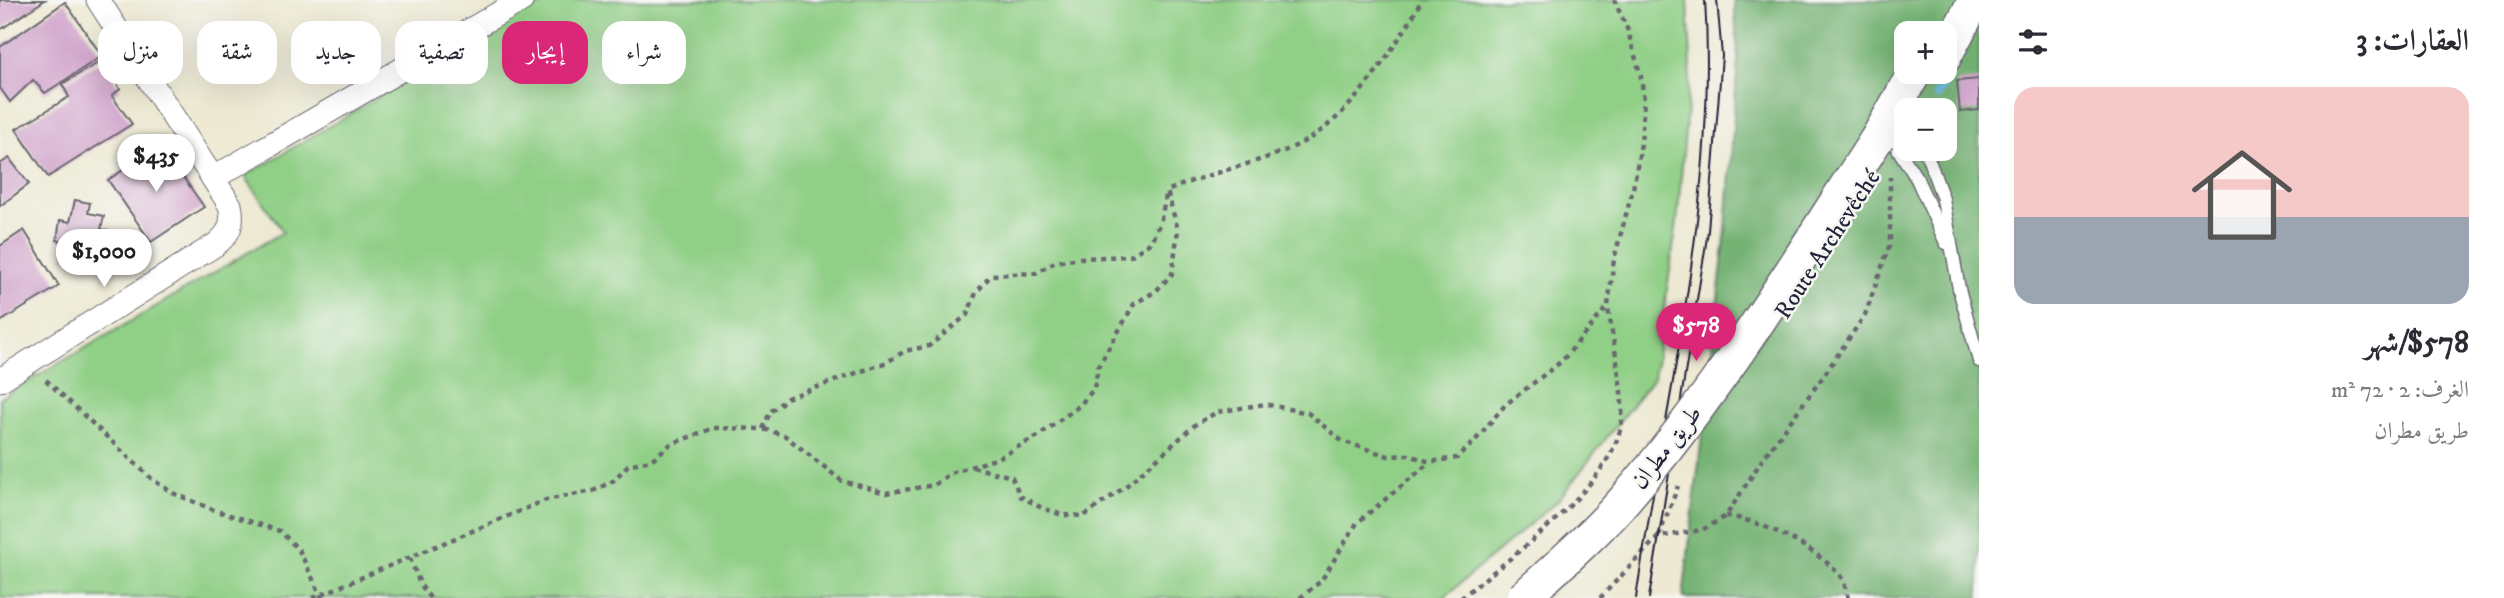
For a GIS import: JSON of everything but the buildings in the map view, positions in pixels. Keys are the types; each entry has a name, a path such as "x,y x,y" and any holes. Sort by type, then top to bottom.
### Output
{"street":[{"path":"0,380 226,237 232,217 230,205 98,0"},
{"path":"213,178 486,8 522,0"},
{"path":"1943,21 1954,0"},
{"path":"1957,34 1975,0"},
{"name":"طريق مطران","path":"1522,598 1625,500 1685,425 1894,140"},
{"name":"Route Archevêché","path":"1550,598 1627,523 1721,409 1894,141"}],"lane":[{"path":"1909,161 1952,258"},
{"path":"1917,161 1944,199 1952,258 1979,361"}],"path":[{"path":"1167,191 1200,176 1290,149 1334,122 1367,82 1422,0"},
{"path":"1461,598 1567,509 1614,452 1622,418 1608,306 1614,259 1637,166 1644,100 1641,77 1627,28 1614,0"},
{"path":"1600,598 1658,537 1702,530 1726,516 1865,315 1890,244 1896,161"},
{"path":"763,429 770,412 787,398 887,362 905,351 929,346 967,315 976,293 991,275 1036,273 1055,262 1080,258 1130,256 1150,243 1160,223 1167,191"},
{"path":"313,598 546,500 593,491 613,481 628,465 651,460 671,444 714,428 763,429 784,436 842,481 886,493 934,485 951,473 998,458 1038,436 1079,405 1094,389 1098,367 1134,304 1156,291 1172,274 1178,230 1167,191"},
{"path":"973,467 1012,477 1020,496 1040,507 1062,515 1084,516 1125,487 1196,424 1217,412 1265,404 1308,414 1342,441 1363,449 1388,456 1409,455 1430,462 1457,458 1505,405 1562,361 1608,306"},
{"path":"30,361 45,379 153,480 173,493 214,510 280,531 299,550 321,596"},
{"path":"1300,598 1321,581 1357,523 1430,462"},
{"path":"1726,516 1749,519 1789,538 1826,563 1842,579 1848,598"},
{"path":"410,558 420,584 430,598"}],"green space":[{"path":"552,0 1688,0 1691,63 1677,222 1654,377 1558,500 1443,598 0,598 0,398 283,232 245,176 401,84 488,84 488,32 502,24 502,84 588,84 588,21 507,21"},
{"path":"1734,0 1979,0 1979,598 1683,598 1726,229 1738,58"}],"waterway":[{"path":"1937,95 1943,84"}],"tram line":[{"path":"1636,598 1697,225 1707,75 1705,0"},
{"path":"1649,598 1708,231 1722,56 1717,0"}]}
